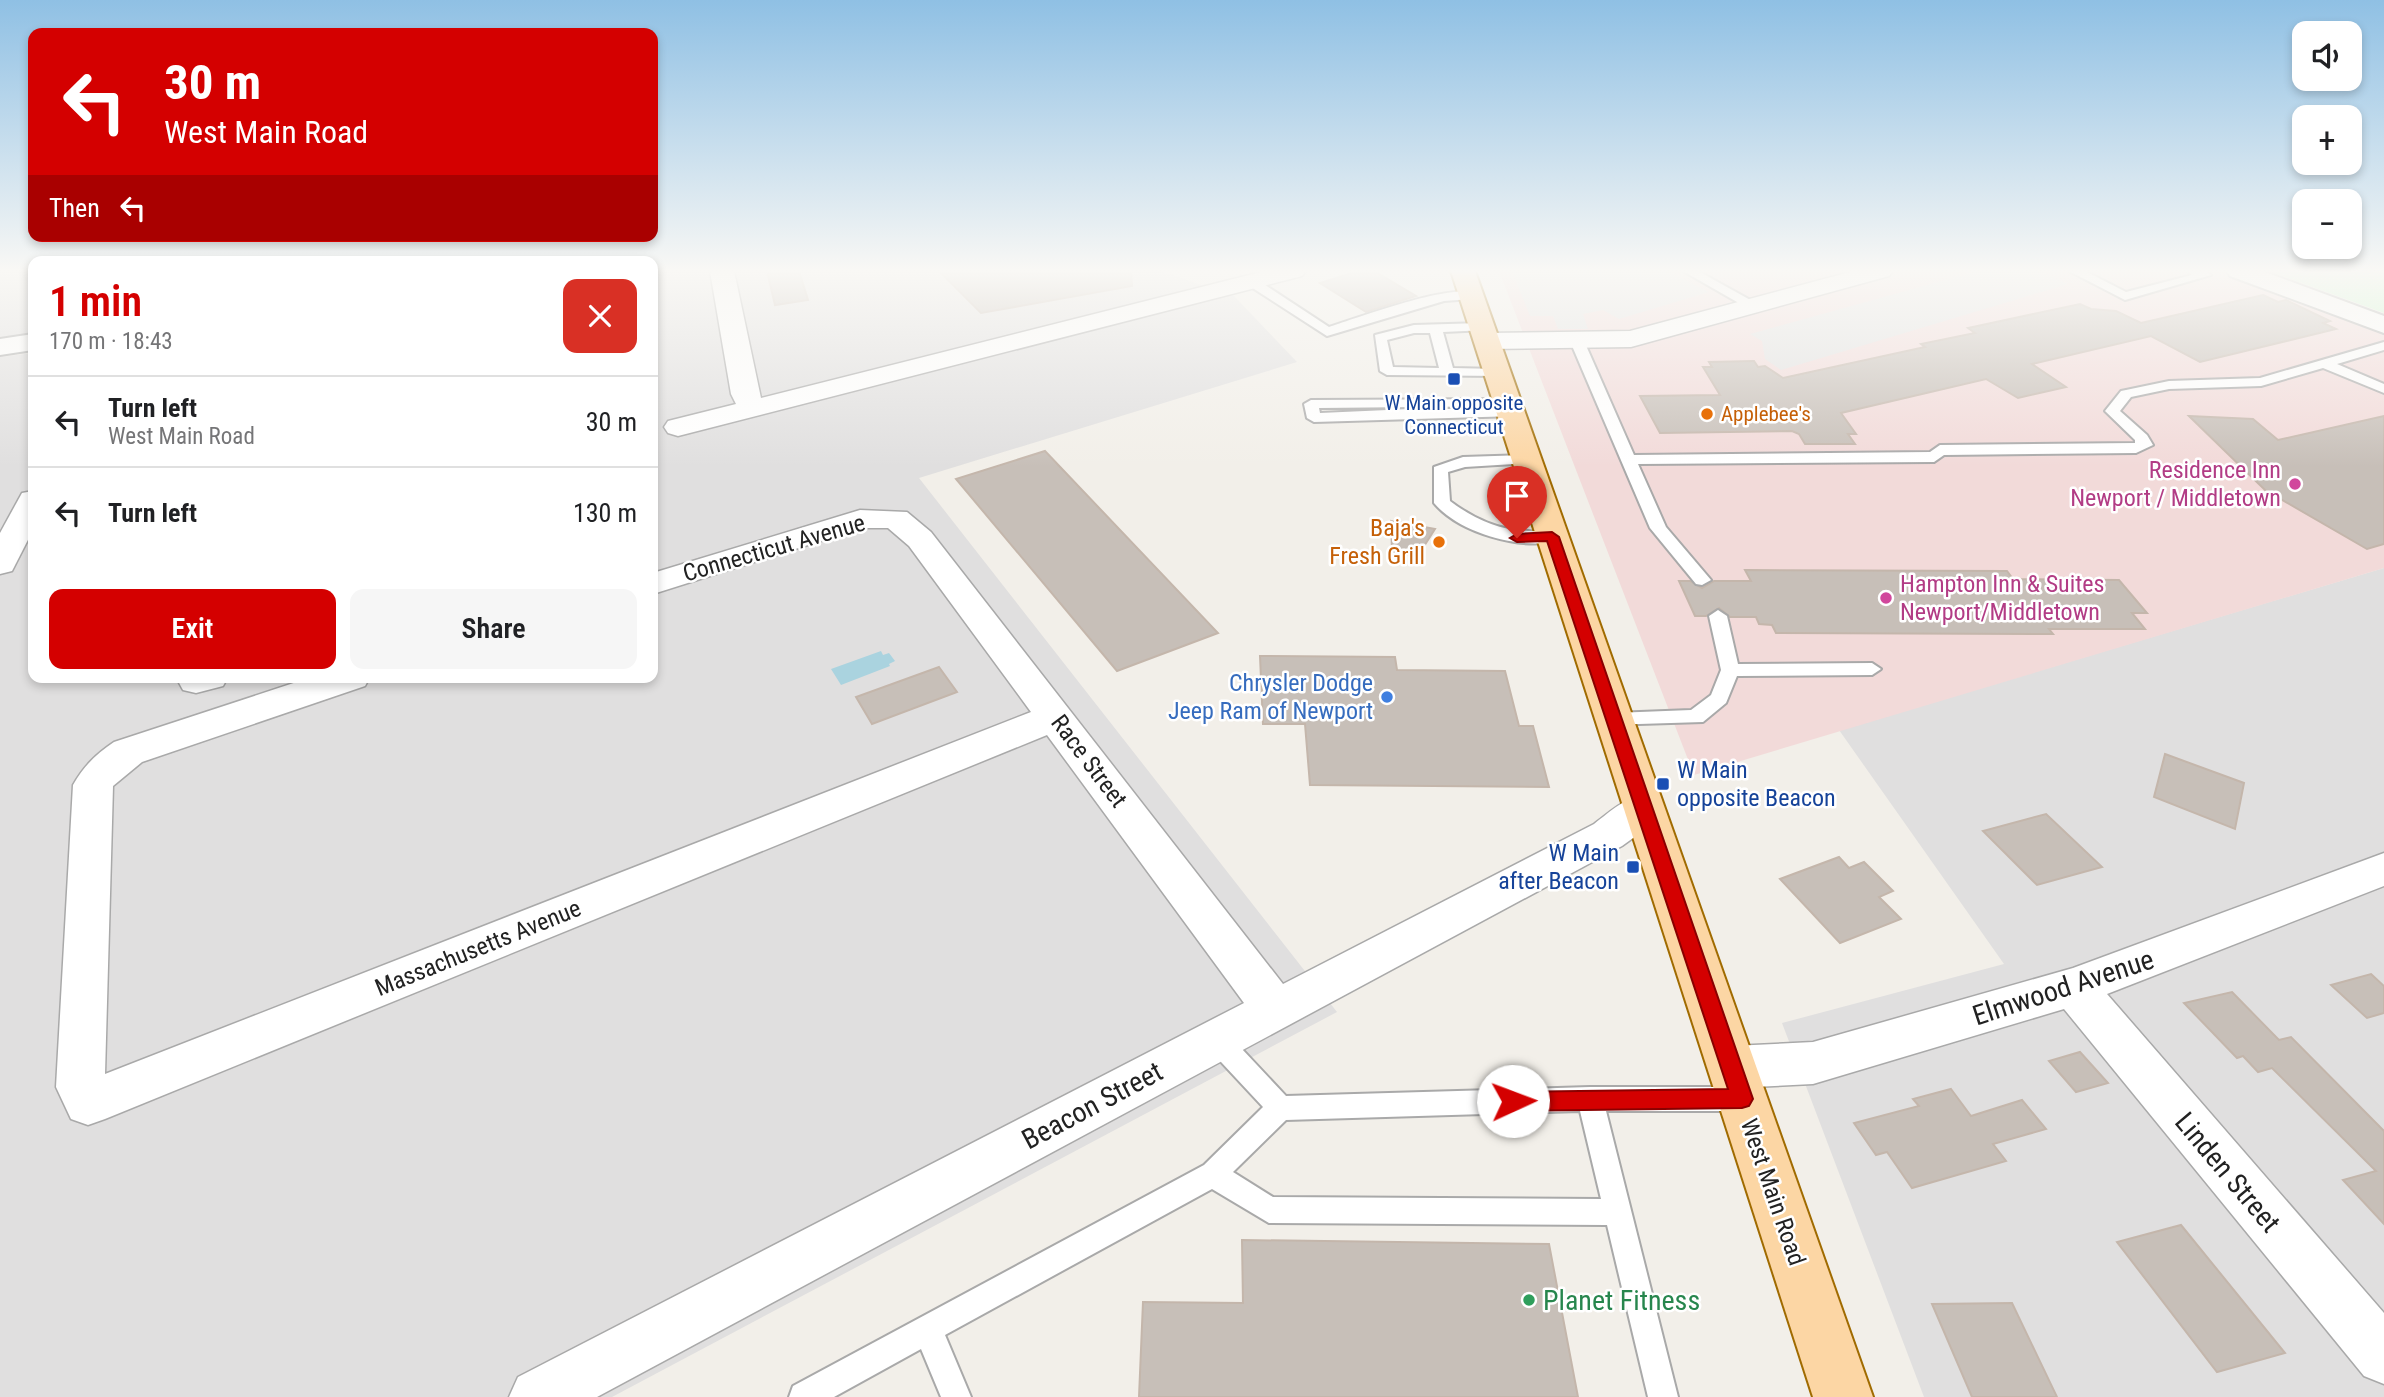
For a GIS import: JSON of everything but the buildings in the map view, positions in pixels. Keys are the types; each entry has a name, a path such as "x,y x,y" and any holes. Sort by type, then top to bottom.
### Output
{"main road":[{"name":"West Main Road","path":"1488,346 1843,1397"}],"street":[{"path":"734,336 745,394 752,409"},
{"path":"678,427 1039,336"},
{"path":"1488,346 1631,339 1642,336"},
{"path":"0,347 28,343"},
{"path":"0,564 28,510"},
{"name":"Connecticut Avenue","path":"658,582 860,519 896,519"},
{"name":"Race Street","path":"896,519 920,539 1275,1009"},
{"name":"Massachusetts Avenue","path":"334,683 128,752 106,766 93,785 80,1087 88,1103 1056,716"},
{"name":"Beacon Street","path":"538,1397 1608,835 1644,809"},
{"name":"Elmwood Avenue","path":"1737,1083 2073,987 2168,954 2384,869"},
{"name":"Linden Street","path":"2073,987 2384,1356"}],"lane":[{"path":"1386,336 1380,338 1387,371 1410,359 1447,372"},
{"path":"1405,336 1410,359"},
{"path":"1437,336 1447,372"},
{"path":"1459,336 1488,346"},
{"path":"1577,341 1658,528 1702,580"},
{"path":"1488,346 1410,413 1314,418 1311,404 1488,346"},
{"path":"1447,372 1488,346"},
{"path":"1628,459 1934,457 1940,450 2136,448 2145,445 2142,439 2112,411 2126,394 2169,385 2261,382 2384,346"},
{"path":"2367,352 2384,358"},
{"path":"2324,365 2384,389"},
{"path":"1526,460 1463,462 1440,470 1442,503 1466,522 1504,534 1517,538 1552,537"},
{"path":"1614,720 1696,717 1719,698 1730,670 1718,617"},
{"path":"1730,670 1872,668"},
{"path":"1217,1040 1280,1108"},
{"path":"804,1397 1213,1174 1280,1108 1590,1099 1737,1083"},
{"path":"1590,1099 1663,1397"},
{"path":"1213,1174 1269,1210 1618,1212"},
{"path":"928,1329 956,1397"}],"shaded area":[{"path":"0,336 28,336 28,337 0,340"},
{"path":"658,336 1272,336 1297,362 919,478 1337,1012 612,1397 0,1397 0,357 28,354 28,683 658,683"},
{"path":"1524,336 2384,336 2384,568 1694,775"},
{"path":"1754,336 1894,336 1781,370 1765,359 1762,341"},
{"path":"2384,568 2384,1397 1924,1397 1782,1023 2004,964 1839,730"}],"water":[{"path":"881,651 883,655 889,653 895,661 889,664 890,666 841,685 831,669"}],"place":[{"name":"W Main opposite Connecticut","path":"1454,379"},
{"name":"Applebee's","path":"1707,414"},
{"name":"Residence Inn Newport / Middletown","path":"2295,484"},
{"name":"Baja's Fresh Grill","path":"1439,542"},
{"name":"Hampton Inn & Suites Newport/Middletown","path":"1886,598"},
{"name":"Chrysler Dodge Jeep Ram of Newport","path":"1387,697"},
{"name":"W Main opposite Beacon","path":"1663,784"},
{"name":"W Main after Beacon","path":"1633,867"},
{"name":"Planet Fitness","path":"1529,1300"}],"route":[{"path":"1513,1101 1742,1099 1552,537 1517,538"}]}
